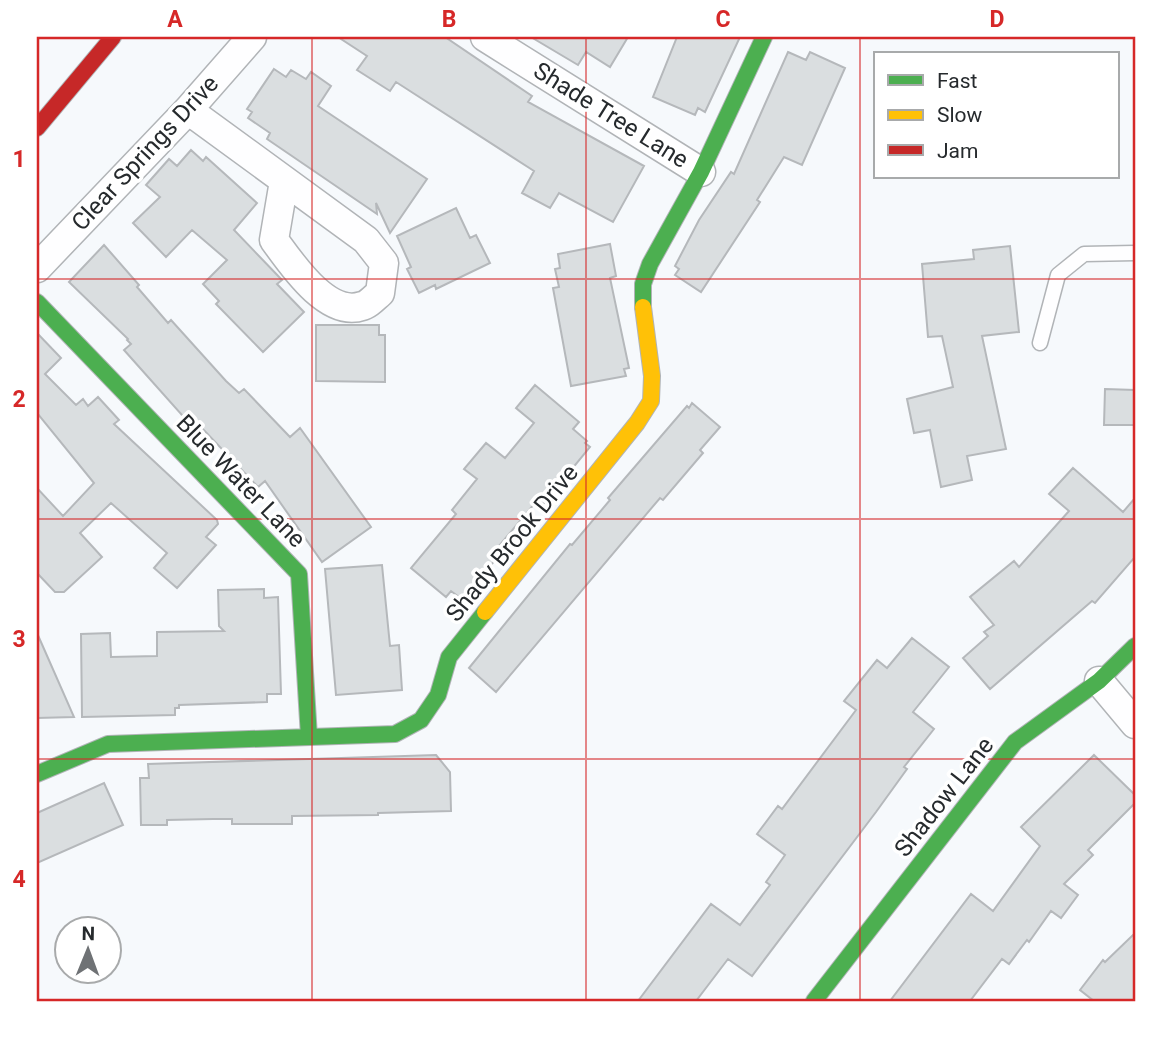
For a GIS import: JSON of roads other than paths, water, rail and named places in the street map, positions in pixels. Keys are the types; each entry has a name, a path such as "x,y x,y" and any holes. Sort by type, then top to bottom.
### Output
{"street":[{"path":"37,128 113,37"},
{"name":"Clear Springs Drive","path":"37,268 188,110 252,37"},
{"name":"Shade Tree Lane","path":"485,37 701,172"},
{"name":"Shady Brook Drive","path":"37,774 108,744 395,734 421,720 438,695 449,657 637,423 651,401 653,376 643,312 642,284 650,264 701,172 764,37"},
{"path":"188,110 366,240 384,263 380,293 362,306 342,306 309,286 274,240 284,181"},
{"name":"Blue Water Lane","path":"37,302 299,574 309,737"},
{"name":"Shadow Lane","path":"814,1001 1015,742 1099,681 1135,646"},
{"path":"1099,681 1135,724"}],"lane":[{"path":"1040,343 1058,275 1084,254 1135,253"}]}
